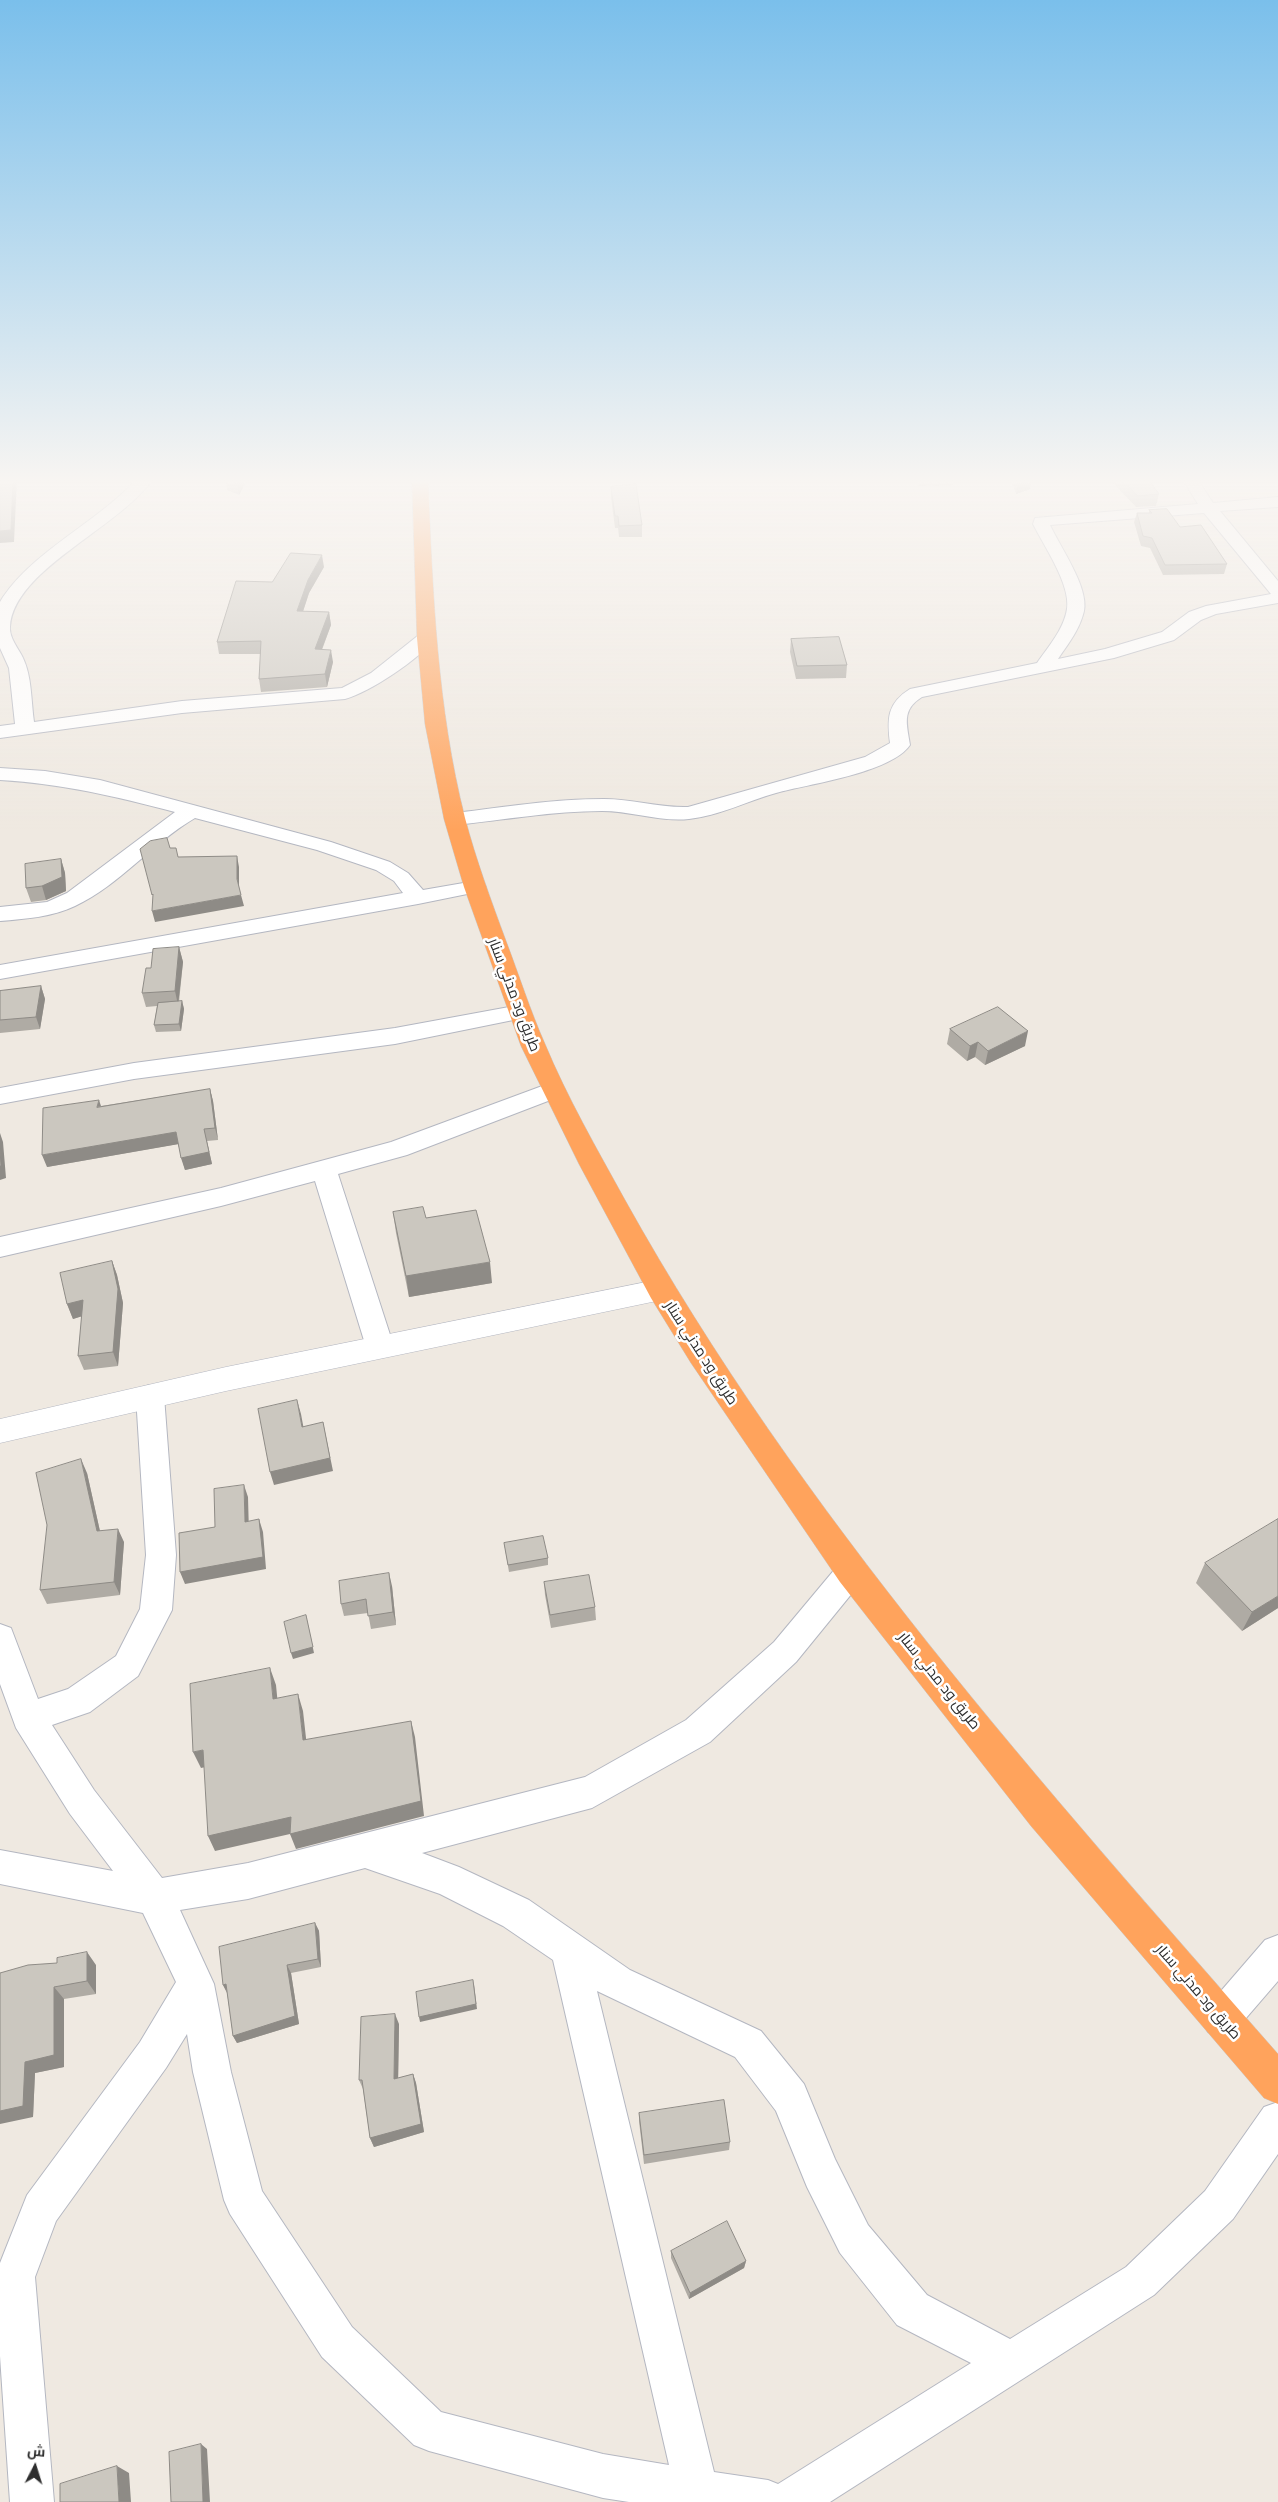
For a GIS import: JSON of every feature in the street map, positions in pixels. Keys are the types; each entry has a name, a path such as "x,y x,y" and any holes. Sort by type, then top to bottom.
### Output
{"highway":[{"name":"طريق ود مدني سنار","path":"424,597 426,638 435,724 455,819 475,887 520,1012 553,1090 661,1290 751,1430 851,1572 1044,1814 1278,2084"}],"street":[{"path":"9,597 3,610 0,630 18,667 13,688 24,728"},
{"path":"1044,666 1070,626 1076,608 1076,597"},
{"path":"455,819 604,804 668,813 713,808 769,789 874,760 891,752 900,744 897,710 904,699 916,693 1108,654 1168,636 1195,616 1212,610 1278,598"},
{"path":"0,732 182,707 345,693 358,688 394,665 426,638"},
{"path":"0,774 45,777 100,786 190,812 324,846 384,866 401,877 418,898"},
{"path":"0,914 53,906 74,899 153,835 190,812"},
{"path":"0,972 475,887"},
{"path":"0,1096 134,1071 395,1036 520,1012"},
{"path":"0,1247 220,1197 398,1149 553,1090"},
{"path":"324,1170 380,1347"},
{"path":"0,1430 380,1347 661,1290"},
{"path":"28,1716 78,1701 127,1666 156,1610 161,1555 150,1396"},
{"path":"0,1867 154,1897 248,1881 592,1792 698,1730 785,1652 851,1572"},
{"path":"0,1638 28,1716 82,1802 154,1897 196,1984 212,2072 244,2200 337,2342 428,2430 603,2476 768,2502"},
{"path":"365,1851 447,1879 516,1914 617,1984 748,2044 790,2098 821,2173 854,2239 912,2310 1010,2362"},
{"path":"569,1950 697,2491"},
{"path":"1221,2019 1278,1953"},
{"path":"32,2502 7,2281 41,2209 153,2056 196,1984"},
{"path":"790,2502 1140,2282 1218,2204 1278,2120"}],"building":[{"path":"231,597 302,597 297,611 329,612 315,649 331,650 325,674 259,679 261,641 217,642"},
{"path":"839,637 847,665 797,666 791,639"},
{"path":"167,838 170,848 176,848 178,857 237,856 237,879 241,895 152,911 153,894 140,849 150,841"},
{"path":"61,859 62,877 42,886 26,888 25,864"},
{"path":"179,947 175,991 142,993 146,968 151,968 153,949"},
{"path":"41,986 36,1017 0,1020 0,991"},
{"path":"182,1001 179,1024 154,1025 158,1003"},
{"path":"998,1007 1028,1031 988,1051 978,1042 970,1046 950,1029"},
{"path":"210,1089 215,1128 204,1129 209,1152 181,1158 176,1132 42,1155 43,1108 99,1100 97,1107"},
{"path":"423,1207 426,1218 476,1210 490,1262 406,1276 393,1212"},
{"path":"112,1261 118,1289 113,1352 78,1356 83,1300 67,1304 60,1273"},
{"path":"297,1400 302,1427 323,1422 330,1458 270,1472 258,1409"},
{"path":"81,1459 97,1531 118,1529 114,1582 40,1590 47,1525 36,1473"},
{"path":"244,1485 245,1522 259,1519 263,1557 180,1572 179,1533 215,1527 214,1489"},
{"path":"1278,1519 1278,1596 1252,1612 1205,1563"},
{"path":"543,1536 548,1558 508,1565 504,1543"},
{"path":"389,1573 393,1612 368,1616 366,1599 341,1604 339,1581"},
{"path":"589,1575 595,1607 550,1615 544,1582"},
{"path":"306,1615 313,1647 291,1653 284,1622"},
{"path":"270,1668 273,1699 298,1694 303,1740 411,1721 421,1801 290,1834 291,1817 208,1836 203,1750 193,1752 190,1684"},
{"path":"315,1923 318,1959 287,1965 295,2016 233,2036 226,1984 223,1985 219,1947"},
{"path":"87,1952 87,1981 54,1987 54,2055 25,2062 23,2106 0,2111 0,1973 28,1965 57,1963 57,1958"},
{"path":"473,1980 476,2004 419,2017 416,1992"},
{"path":"395,2014 394,2079 413,2074 421,2124 370,2138 362,2080 359,2080 361,2017"},
{"path":"724,2100 730,2142 644,2155 639,2113"},
{"path":"727,2221 746,2261 690,2293 671,2251"},
{"path":"201,2444 203,2502 171,2502 169,2452"},
{"path":"117,2466 119,2502 60,2502 60,2484"}]}
